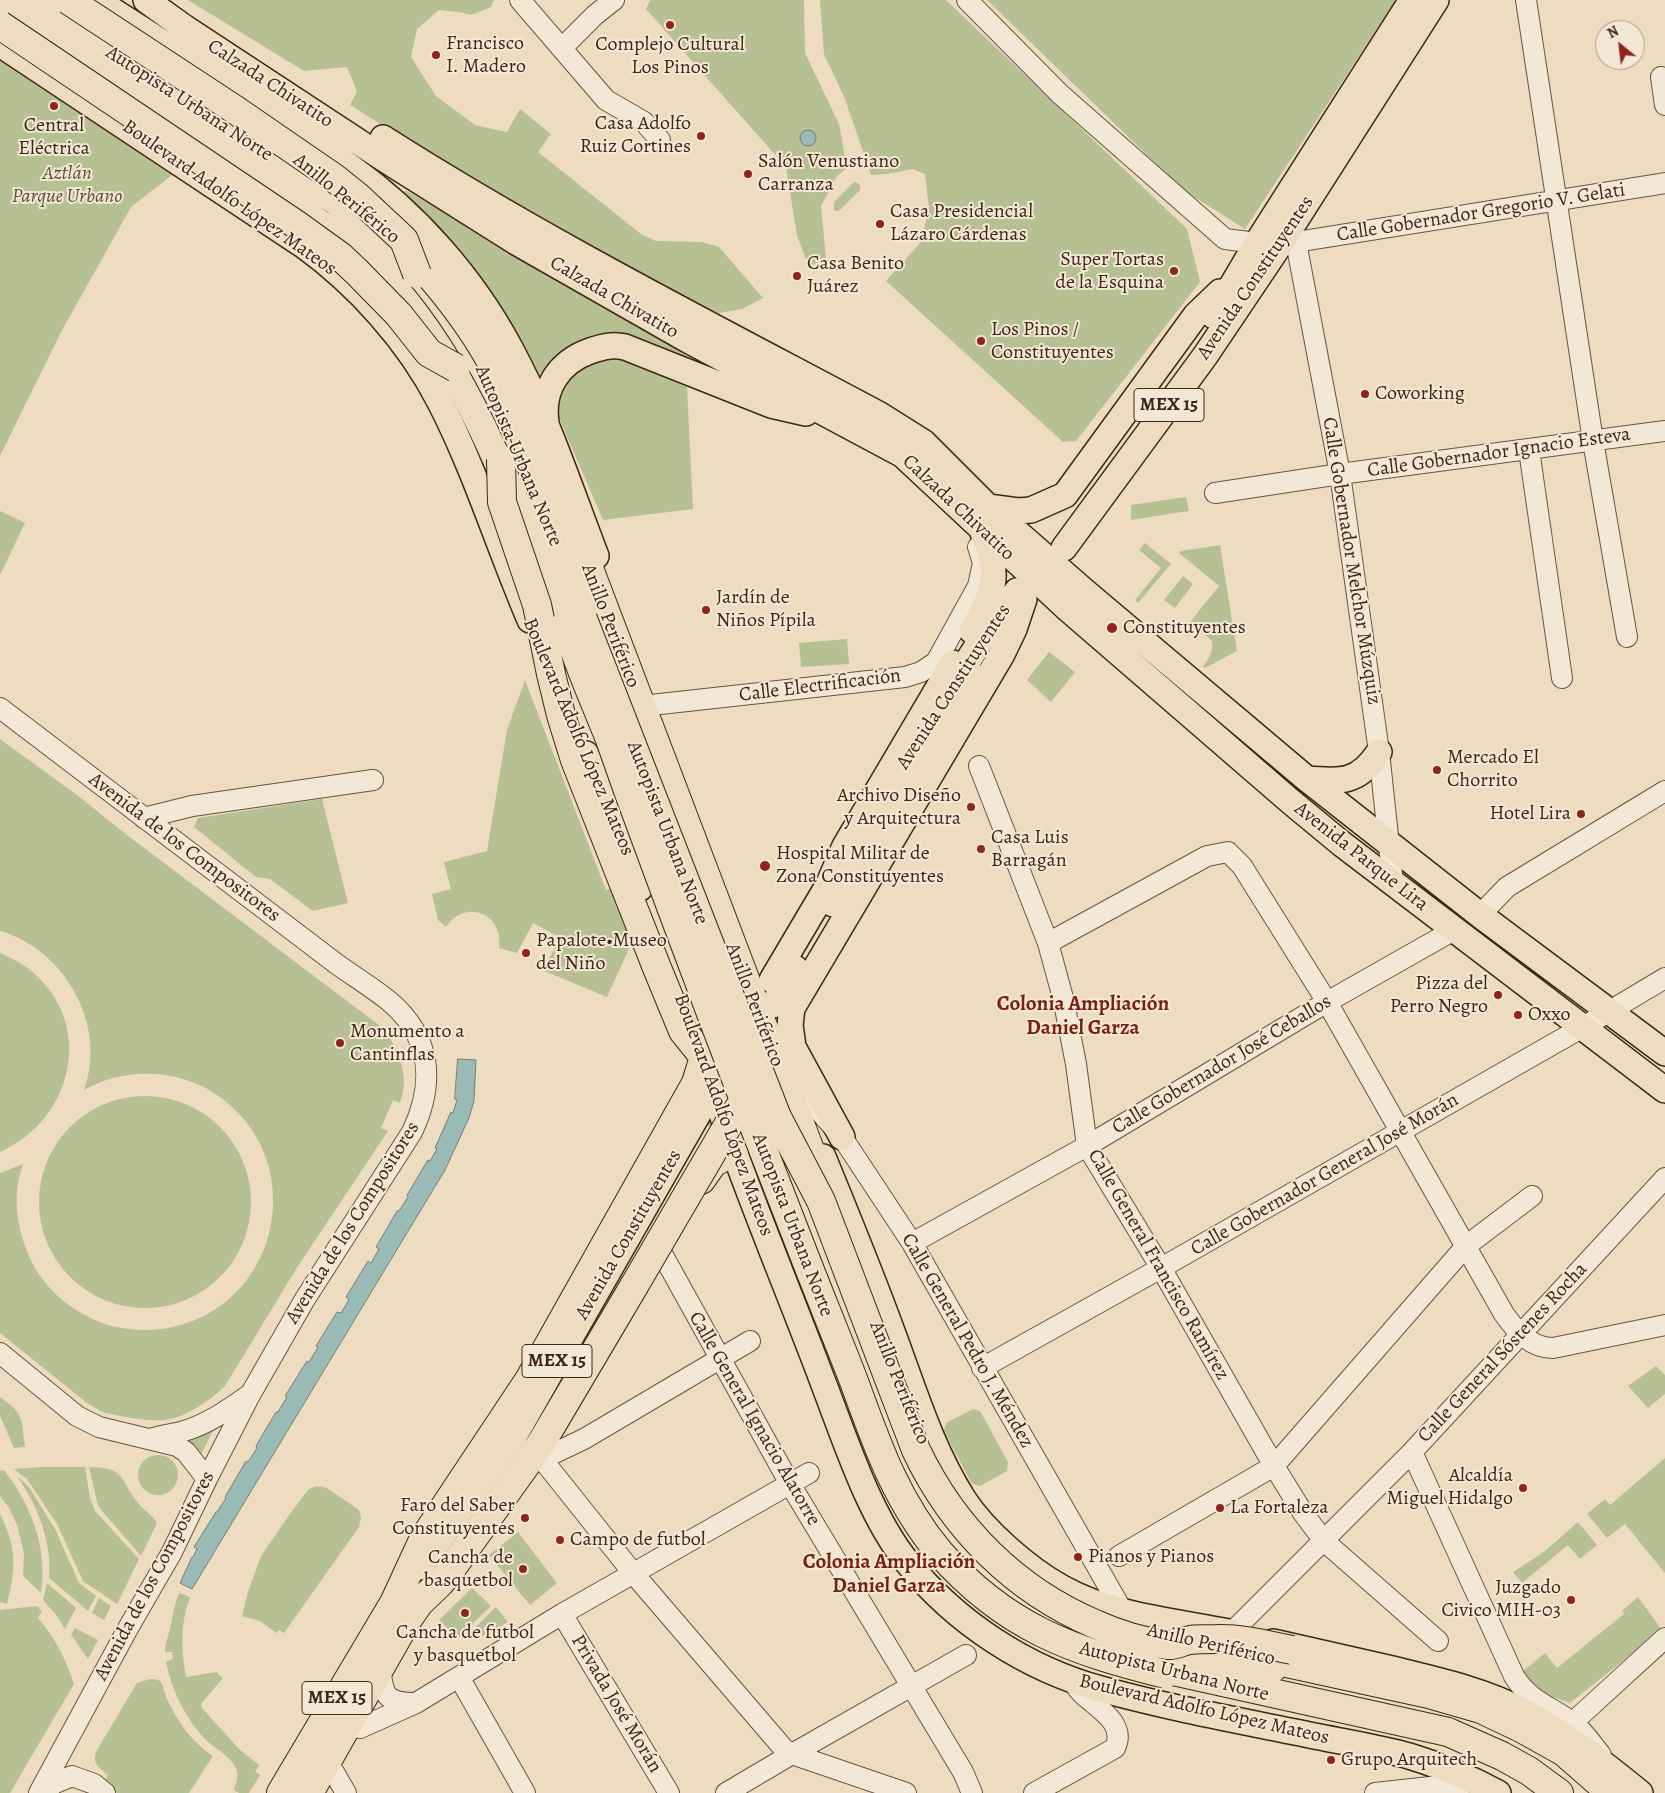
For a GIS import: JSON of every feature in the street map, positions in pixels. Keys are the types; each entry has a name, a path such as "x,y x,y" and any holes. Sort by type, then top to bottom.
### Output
{"highway":[{"name":"Autopista Urbana Norte","path":"29,0 335,200 417,274 442,304 460,331 485,373 498,400 542,506 583,619 777,1118 821,1201 908,1429 926,1470 947,1505 970,1534 997,1562 1028,1587 1064,1610 1099,1626 1134,1638 1417,1700 1455,1712 1487,1724 1507,1735 1538,1754 1589,1793"},
{"name":"Anillo Periférico","path":"48,0 284,149 385,227 423,267 470,328 492,364 509,397 551,500 578,542 925,1449 938,1478 974,1528 990,1546 1038,1585 1069,1604 1101,1618 1188,1642 1429,1694 1481,1709 1521,1728 1621,1787"},
{"path":"68,0 234,109 339,182 378,214 404,240 417,274"},
{"name":"Autopista Urbana Norte","path":"0,5 318,216 353,244 399,287 456,368 501,460 566,624 575,656 609,737 750,1117 877,1445 908,1509 938,1550 989,1600 1000,1608 1032,1629 1087,1653 1249,1693 1432,1729 1470,1743 1508,1763 1542,1785 1550,1793"},
{"name":"Anillo Periférico","path":"0,13 315,220 362,257 391,285 440,348 466,396 507,482 562,625 649,817 743,1067 895,1460 914,1498 950,1548 992,1590 1017,1609 1048,1629 1079,1644 1147,1665 1448,1732 1523,1767 1559,1793"},
{"path":"0,25 298,225 340,256 399,315 429,353 456,368"},
{"path":"230,116 288,125"},
{"path":"406,1609 424,1538 529,1380 696,1083 704,1057 683,1031 568,740 551,674 544,630 502,502 501,460"},
{"path":"537,1455 731,1120 755,1083 762,1068 763,1054 761,1038 743,983 577,551 542,506"},
{"path":"624,633 629,658 644,699 660,758"},
{"path":"406,1609 446,1586 537,1455 708,1169 719,1158 734,1151"},
{"name":"Avenida Constituyentes","path":"309,1793 380,1667 406,1609"},
{"name":"Avenida Constituyentes","path":"282,1793 406,1609"},
{"path":"1170,1645 1189,1640 1205,1639 1245,1641 1292,1650 1454,1689 1519,1717 1579,1754 1621,1787"}],"main road":[{"path":"96,0 351,167 402,209 437,245 465,279 510,347 546,427 793,1081 868,1268 928,1427 947,1470 965,1501 996,1537 1044,1577 1063,1589 1087,1600 1124,1612 1232,1632 1461,1686 1524,1711 1561,1733 1621,1787"},
{"name":"Calzada Chivatito","path":"146,0 185,28 354,139 516,242 686,339 903,455 959,507 984,517"},
{"name":"Calzada Chivatito","path":"175,0 280,72 488,202 594,262 880,416 923,442 984,517 1076,600"},
{"name":"Avenida Constituyentes","path":"1412,0 1278,243 1238,274 1209,324 1060,544 1205,356 1436,0"},
{"name":"Boulevard Adolfo López Mateos","path":"0,44 136,132 320,258 349,284 384,320 430,384 455,434 528,618 609,807 704,1057 734,1151 851,1455 881,1520 892,1541 906,1561 923,1580 973,1625 1000,1645 1072,1680 1101,1689 1186,1709 1408,1756 1476,1782 1498,1793"},
{"path":"830,881 845,846 985,608 995,576 984,517 1031,510 1065,494 1196,315 1238,274"},
{"path":"546,427 546,402 551,382 556,373 574,358 598,348 611,346 625,347 772,405 831,416"},
{"path":"842,1137 793,1047 790,1025 792,1008 1002,654 1014,629 1021,595"},
{"name":"Avenida Constituyentes","path":"1021,595 770,996 830,881 983,638 1021,595"},
{"name":"Avenida Parque Lira","path":"1076,600 1480,915 1665,1053"},
{"name":"Avenida Parque Lira","path":"1076,600 1290,801 1393,883 1665,1090"},
{"path":"1307,779 1335,782 1349,778 1364,770 1373,762 1379,752"},
{"name":"Avenida Constituyentes","path":"406,1609 513,1438 705,1116"}],"street":[{"path":"520,0 606,100 644,122 660,140"},
{"path":"562,48 595,15 614,0"},
{"name":"Calle Gobernador Gregorio V. Gelati","path":"967,0 1060,94 1226,239 1278,243 1665,184"},
{"path":"1526,0 1593,441 1627,637"},
{"path":"1661,77 1665,105"},
{"name":"Calle Gobernador Melchor Múzquiz","path":"1278,243 1340,474 1379,752 1393,883"},
{"name":"Calle Gobernador Ignacio Esteva","path":"1215,493 1340,474 1665,431"},
{"path":"1529,450 1562,678"},
{"name":"Calle Electrificación","path":"651,706 904,677 921,672 936,662 978,586 982,563 978,549 959,507"},
{"name":"Avenida de los Compositores","path":"0,708 338,966 389,1001 412,1028 421,1046 426,1062 427,1076 424,1103 412,1132 305,1299 250,1394 172,1552 127,1630 39,1793"},
{"name":"Calle General Francisco Ramírez","path":"979,766 1048,943 1065,1008 1076,1064 1087,1146 1303,1513 1324,1542 1438,1641"},
{"path":"144,818 192,806 373,780"},
{"path":"1480,915 1507,888 1665,792"},
{"path":"1048,943 1207,856 1228,852 1242,866 1327,1002 1504,1314 1522,1334 1538,1346 1553,1348 1665,1325"},
{"name":"Calle Gobernador José Ceballos","path":"912,1243 1087,1146 1327,1002 1454,930"},
{"name":"Calle Gobernador General José Morán","path":"982,1368 1584,1027 1665,978"},
{"name":"Calle General Pedro J. Méndez","path":"793,1081 842,1137 912,1243 982,1368 1124,1612"},
{"name":"Calle General Sóstenes Rocha","path":"1232,1632 1412,1452 1665,1178"},
{"path":"1119,1556 1274,1466 1466,1246 1532,1196"},
{"name":"Calle General Ignacio Alatorre","path":"660,1250 790,1484 963,1772 972,1793"},
{"path":"750,1341 584,1439 537,1455 633,1573 776,1741 792,1754 906,1793"},
{"path":"0,1353 77,1416 89,1423 130,1436 177,1446 186,1452 207,1479"},
{"path":"149,1439 204,1423 250,1394"},
{"path":"1412,1452 1520,1688 1530,1697 1583,1732 1621,1787"},
{"path":"348,1726 360,1728 416,1703 562,1614 809,1473"},
{"name":"Privada José Morán","path":"562,1614 669,1793"},
{"path":"1572,1723 1665,1638"},
{"path":"726,1793 910,1686 966,1656"},
{"path":"380,1667 382,1687 390,1698 399,1703 416,1703"},
{"path":"459,1677 525,1793"},
{"path":"1034,1793 1115,1748 1117,1744 1117,1730 1110,1719 1099,1706 1079,1690 1072,1680"},
{"path":"328,1762 346,1793"},
{"path":"46,1793 53,1784 72,1776 94,1784 106,1793"},
{"path":"1375,1793 1476,1782"}],"green space":[{"path":"188,0 494,0 491,7 471,15 439,10 417,29 411,57 436,96 475,125 507,132 520,109 551,134 538,152 641,234 656,241 702,242 719,247 763,298 742,309 719,313 619,268 542,226 350,105 357,91 347,67 304,71"},
{"path":"650,0 804,0 805,53 839,124 847,168 837,176 821,206 826,258 809,267 797,236 786,167 646,9"},
{"path":"820,0 946,0 1187,229 1200,282 1076,441 1063,442 886,281 921,242 929,208 925,174 912,169 871,175 845,99 824,54"},
{"path":"987,0 1396,0 1245,229 1183,190"},
{"name":"Aztlán Parque Urbano","path":"0,59 172,175 131,207 61,332 0,456"},
{"path":"856,182 860,185 860,190 841,209 838,211 834,210 834,202"},
{"path":"401,191 407,191 739,380 661,349 563,356 535,382 457,249"},
{"path":"608,357 627,358 687,387 693,509 603,520 553,404 564,382 583,367"},
{"path":"1186,497 1189,511 1131,520 1131,505"},
{"path":"0,511 25,523 0,575"},
{"path":"1145,543 1171,564 1138,603 1135,600 1161,568 1139,550"},
{"path":"1220,545 1237,651 1205,668 1203,667 1209,658 1212,641 1190,622 1219,586 1179,553 1181,551"},
{"path":"1183,576 1193,584 1175,608 1164,600"},
{"path":"847,639 849,664 801,667 799,643"},
{"path":"1049,652 1075,672 1051,702 1027,680"},
{"path":"525,680 606,890 612,888 633,940 607,997 542,970 561,938 533,923 517,953 499,948 499,936 496,926 489,918 482,914 463,913 454,918 446,927 438,920 432,894 451,889 444,862 487,851 507,730"},
{"path":"0,739 77,795 127,835 383,1028 394,1045 401,1064 404,1083 403,1093 400,1103 393,1100 381,1128 388,1131 298,1266 225,1386 197,1408 181,1416 165,1420 142,1419 100,1411 87,1403 0,1333 0,1173 23,1164 17,1192 18,1220 25,1247 44,1281 74,1309 102,1323 124,1329 162,1329 203,1317 234,1294 257,1264 270,1229 273,1192 265,1155 245,1121 214,1093 183,1079 149,1074 115,1078 84,1090 90,1065 90,1040 85,1016 75,993 61,972 44,954 23,940 0,931"},
{"path":"322,799 348,903 313,911 270,879 256,877 194,827 198,818"},
{"path":"0,953 27,967 51,992 64,1016 69,1042 68,1068 59,1094 45,1117 25,1137 0,1152"},
{"path":"135,1096 155,1096 176,1100 195,1108 220,1127 233,1143 243,1161 249,1181 251,1202 249,1223 243,1243 233,1261 220,1277 195,1296 176,1304 155,1308 135,1308 114,1304 95,1296 78,1284 63,1269 51,1252 43,1233 39,1212 39,1192 43,1171 51,1152 63,1135 78,1120 95,1108 114,1100"},
{"path":"1656,1366 1665,1375 1665,1394 1648,1408 1628,1386"},
{"path":"0,1397 18,1413 22,1423 25,1447 14,1448 0,1416"},
{"path":"973,1409 980,1411 1008,1462 1007,1471 980,1486 972,1484 944,1431 946,1423"},
{"path":"217,1422 200,1457 183,1438"},
{"path":"162,1455 169,1458 175,1464 178,1475 177,1483 169,1492 162,1495 154,1495 147,1492 139,1483 138,1471 141,1464 150,1456"},
{"path":"1665,1458 1665,1573 1625,1524 1607,1538 1587,1514 1605,1499 1610,1505"},
{"path":"85,1467 90,1498 95,1511 139,1559 117,1604 83,1581 57,1524 27,1479 14,1469"},
{"path":"89,1467 110,1469 116,1472 138,1503 157,1523 141,1556 98,1506"},
{"path":"4,1470 14,1483 35,1528 42,1560 41,1593 23,1576 24,1554 17,1525 9,1508 0,1496 0,1471"},
{"path":"17,1476 29,1487 55,1529 79,1583 96,1596 88,1611 49,1578 48,1551 42,1525 25,1488"},
{"path":"317,1486 327,1488 359,1510 361,1518 359,1527 284,1633 279,1630 276,1633 260,1621 242,1616 248,1592 261,1556 309,1489"},
{"path":"0,1514 10,1537 13,1558 12,1579 7,1604 0,1602"},
{"path":"1578,1522 1597,1545 1580,1559 1568,1545 1522,1583 1513,1572 1544,1552"},
{"name":"Cancha de basquetbol","path":"518,1532 557,1583 530,1605 489,1555"},
{"path":"47,1583 76,1608 65,1629 43,1600"},
{"name":"Cancha de futbol y basquetbol","path":"472,1588 491,1606 458,1638 439,1620"},
{"path":"179,1593 190,1597 184,1617 182,1637 186,1677 216,1672 223,1678 201,1704 202,1708 239,1749 258,1764 259,1766 255,1771 260,1775 249,1793 239,1793 234,1790 238,1776 235,1766 199,1733 181,1705 172,1684 166,1662 173,1659 172,1652 165,1652 165,1649"},
{"path":"1638,1597 1662,1630 1570,1703 1530,1689 1522,1672 1545,1653 1557,1668 1624,1614 1622,1611"},
{"path":"99,1598 111,1606 104,1620 92,1613"},
{"path":"37,1606 42,1611 38,1618 50,1633 59,1649 74,1684 10,1793 0,1793 0,1610"},
{"path":"496,1607 508,1622 483,1636 476,1627"},
{"path":"75,1628 98,1640 88,1659 71,1635"},
{"path":"150,1679 161,1682 167,1699 182,1725 192,1739 213,1756 189,1793 117,1793 104,1783 108,1775 95,1762 97,1750 137,1683"}],"water":[{"path":"808,130 816,138 808,146 800,138"},
{"path":"458,1059 476,1060 474,1101 469,1118 445,1170 192,1589 180,1583 197,1549 194,1547 226,1498 246,1461 248,1462 257,1448 256,1446 276,1412 278,1412 287,1397 285,1396 307,1361 309,1362 318,1347 316,1346 337,1312 341,1313 349,1300 346,1297 368,1261 371,1263 379,1249 376,1247 397,1211 399,1211 408,1197 407,1195 428,1160 430,1161 437,1149 435,1148 451,1112 453,1113 457,1100 455,1099"}],"tunnel":[{"path":"708,1126 727,1090"}],"place":[{"name":"Complejo Cultural Los Pinos","path":"670,25"},
{"name":"Francisco I. Madero","path":"436,55"},
{"name":"Central Eléctrica","path":"54,106"},
{"name":"Casa Adolfo Ruiz Cortines","path":"701,136"},
{"name":"Salón Venustiano Carranza","path":"748,174"},
{"name":"Casa Presidencial Lázaro Cárdenas","path":"880,224"},
{"name":"Super Tortas de la Esquina","path":"1174,271"},
{"name":"Casa Benito Juárez","path":"797,276"},
{"name":"Los Pinos / Constituyentes","path":"981,341"},
{"name":"Coworking","path":"1365,394"},
{"name":"Jardín de Niños Pípila","path":"706,610"},
{"name":"Constituyentes","path":"1112,628"},
{"name":"Mercado El Chorrito","path":"1437,770"},
{"name":"Archivo Diseño y Arquitectura","path":"971,807"},
{"name":"Hotel Lira","path":"1581,814"},
{"name":"Casa Luis Barragán","path":"981,849"},
{"name":"Hospital Militar de Zona Constituyentes","path":"765,866"},
{"name":"Papalote•Museo del Niño","path":"526,953"},
{"name":"Pizza del Perro Negro","path":"1498,995"},
{"name":"Oxxo","path":"1518,1015"},
{"name":"Monumento a Cantinflas","path":"340,1043"},
{"name":"Alcaldía Miguel Hidalgo","path":"1523,1488"},
{"name":"La Fortaleza","path":"1220,1508"},
{"name":"Faro del Saber Constituyentes","path":"525,1518"},
{"name":"Campo de futbol","path":"560,1540"},
{"name":"Pianos y Pianos","path":"1078,1557"},
{"name":"Cancha de basquetbol","path":"523,1569"},
{"name":"Juzgado Civico MIH-03","path":"1571,1600"},
{"name":"Cancha de futbol y basquetbol","path":"465,1613"},
{"name":"Grupo Arquitech","path":"1331,1760"}],"district":[{"name":"Colonia Ampliación Daniel Garza","path":"1083,1017"},
{"name":"Colonia Ampliación Daniel Garza","path":"889,1575"}]}
